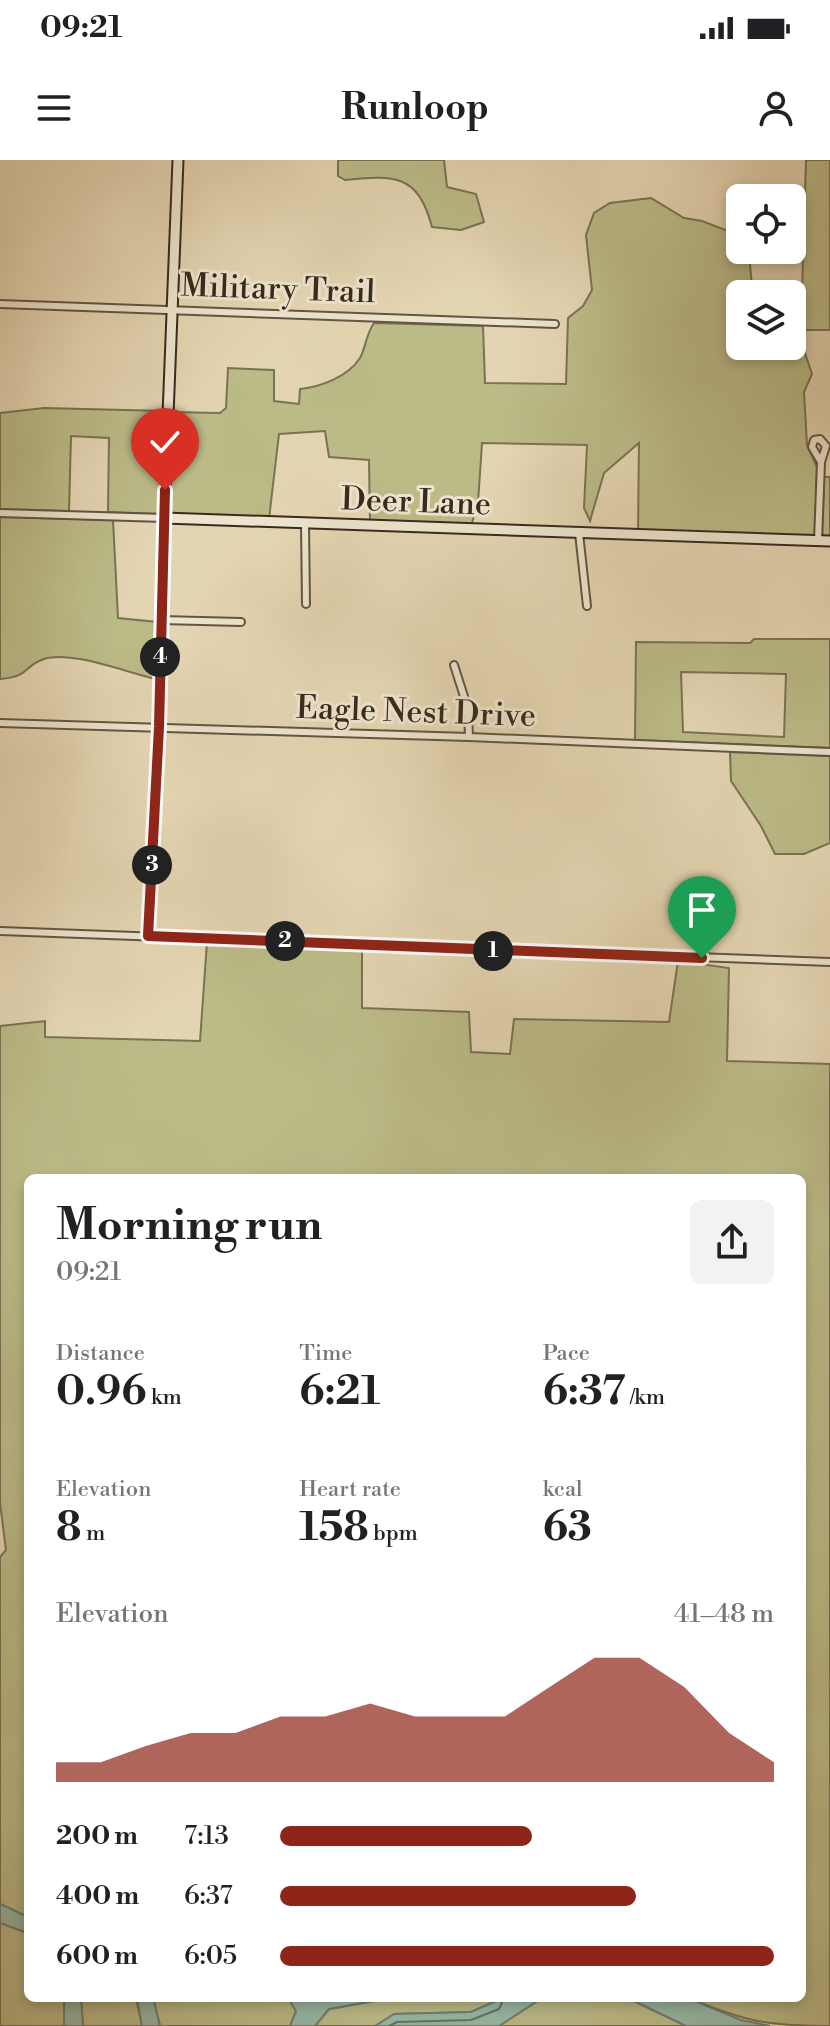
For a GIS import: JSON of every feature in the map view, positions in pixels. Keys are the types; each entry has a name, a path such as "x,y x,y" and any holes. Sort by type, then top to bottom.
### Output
{"street":[{"path":"148,936 159,727 178,160"},
{"name":"Military Trail","path":"0,304 555,324"},
{"path":"818,541 821,462"},
{"name":"Deer Lane","path":"0,513 830,541"},
{"path":"305,524 306,604"},
{"path":"579,533 587,606"},
{"path":"161,620 241,622"},
{"path":"454,665 468,709 469,737"},
{"name":"Eagle Nest Drive","path":"0,723 830,752"},
{"path":"0,931 830,962"}],"green space":[{"path":"338,160 444,160 447,187 476,194 484,222 461,230 432,227 420,197 412,188 391,179 345,180 338,176"},
{"path":"806,160 830,160 830,330 806,330 806,280 802,280 803,264 806,264"},
{"path":"651,198 684,218 726,230 726,264 750,264 751,280 726,280 726,360 806,360 806,356 812,374 804,392 807,445 817,467 815,537 638,531 639,443 604,473 590,521 584,508 587,445 482,443 478,503 471,526 370,523 369,460 329,457 325,431 279,434 269,519 167,514 171,412 220,413 226,408 228,368 274,370 274,401 299,404 300,389 333,380 355,365 374,323 483,326 485,383 566,384 568,318 583,306 592,290 586,235 594,213 610,203"},
{"path":"44,408 164,411 160,514 108,512 109,438 71,436 69,511 0,509 0,413"},
{"path":"824,477 830,477 830,537 822,537"},
{"path":"0,517 113,520 118,618 157,622 156,679 84,660 55,657 37,662 17,676 0,679"},
{"path":"754,639 830,639 830,748 635,740 636,642 750,643","holes":["681,672 786,674 784,737 683,732"]},
{"path":"730,752 830,756 830,843 804,854 775,854 761,826 731,781"},
{"path":"207,942 362,949 362,1008 469,1012 471,1052 510,1054 514,1019 669,1022 678,961 729,968 727,1061 830,1064 830,2026 758,2021 699,2002 806,2002 806,1174 24,1174 24,1915 0,1904 0,1557 6,1550 0,1503 0,1026 45,1021 45,1037 200,1041"},
{"path":"0,1923 24,1932 24,2002 64,2002 64,2026 0,2026"},
{"path":"81,2002 137,2002 142,2026 83,2026"},
{"path":"154,2002 290,2002 296,2011 290,2026 160,2026"},
{"path":"368,2002 494,2002 471,2012 395,2014 375,2026 315,2026 329,2009"},
{"path":"536,2002 636,2002 686,2026 499,2026"}],"water":[{"path":"0,1904 24,1915 24,1932 0,1923"},
{"path":"64,2002 81,2002 83,2026 64,2026"},
{"path":"138,2002 154,2002 160,2026 142,2026"},
{"path":"290,2002 368,2002 329,2009 315,2026 290,2026 296,2011"},
{"path":"494,2002 536,2002 499,2026 375,2026 394,2014 471,2012"},
{"path":"636,2002 698,2002 741,2020 770,2026 686,2026"}],"route":[{"path":"165,490 159,727 148,936 702,958"}]}
